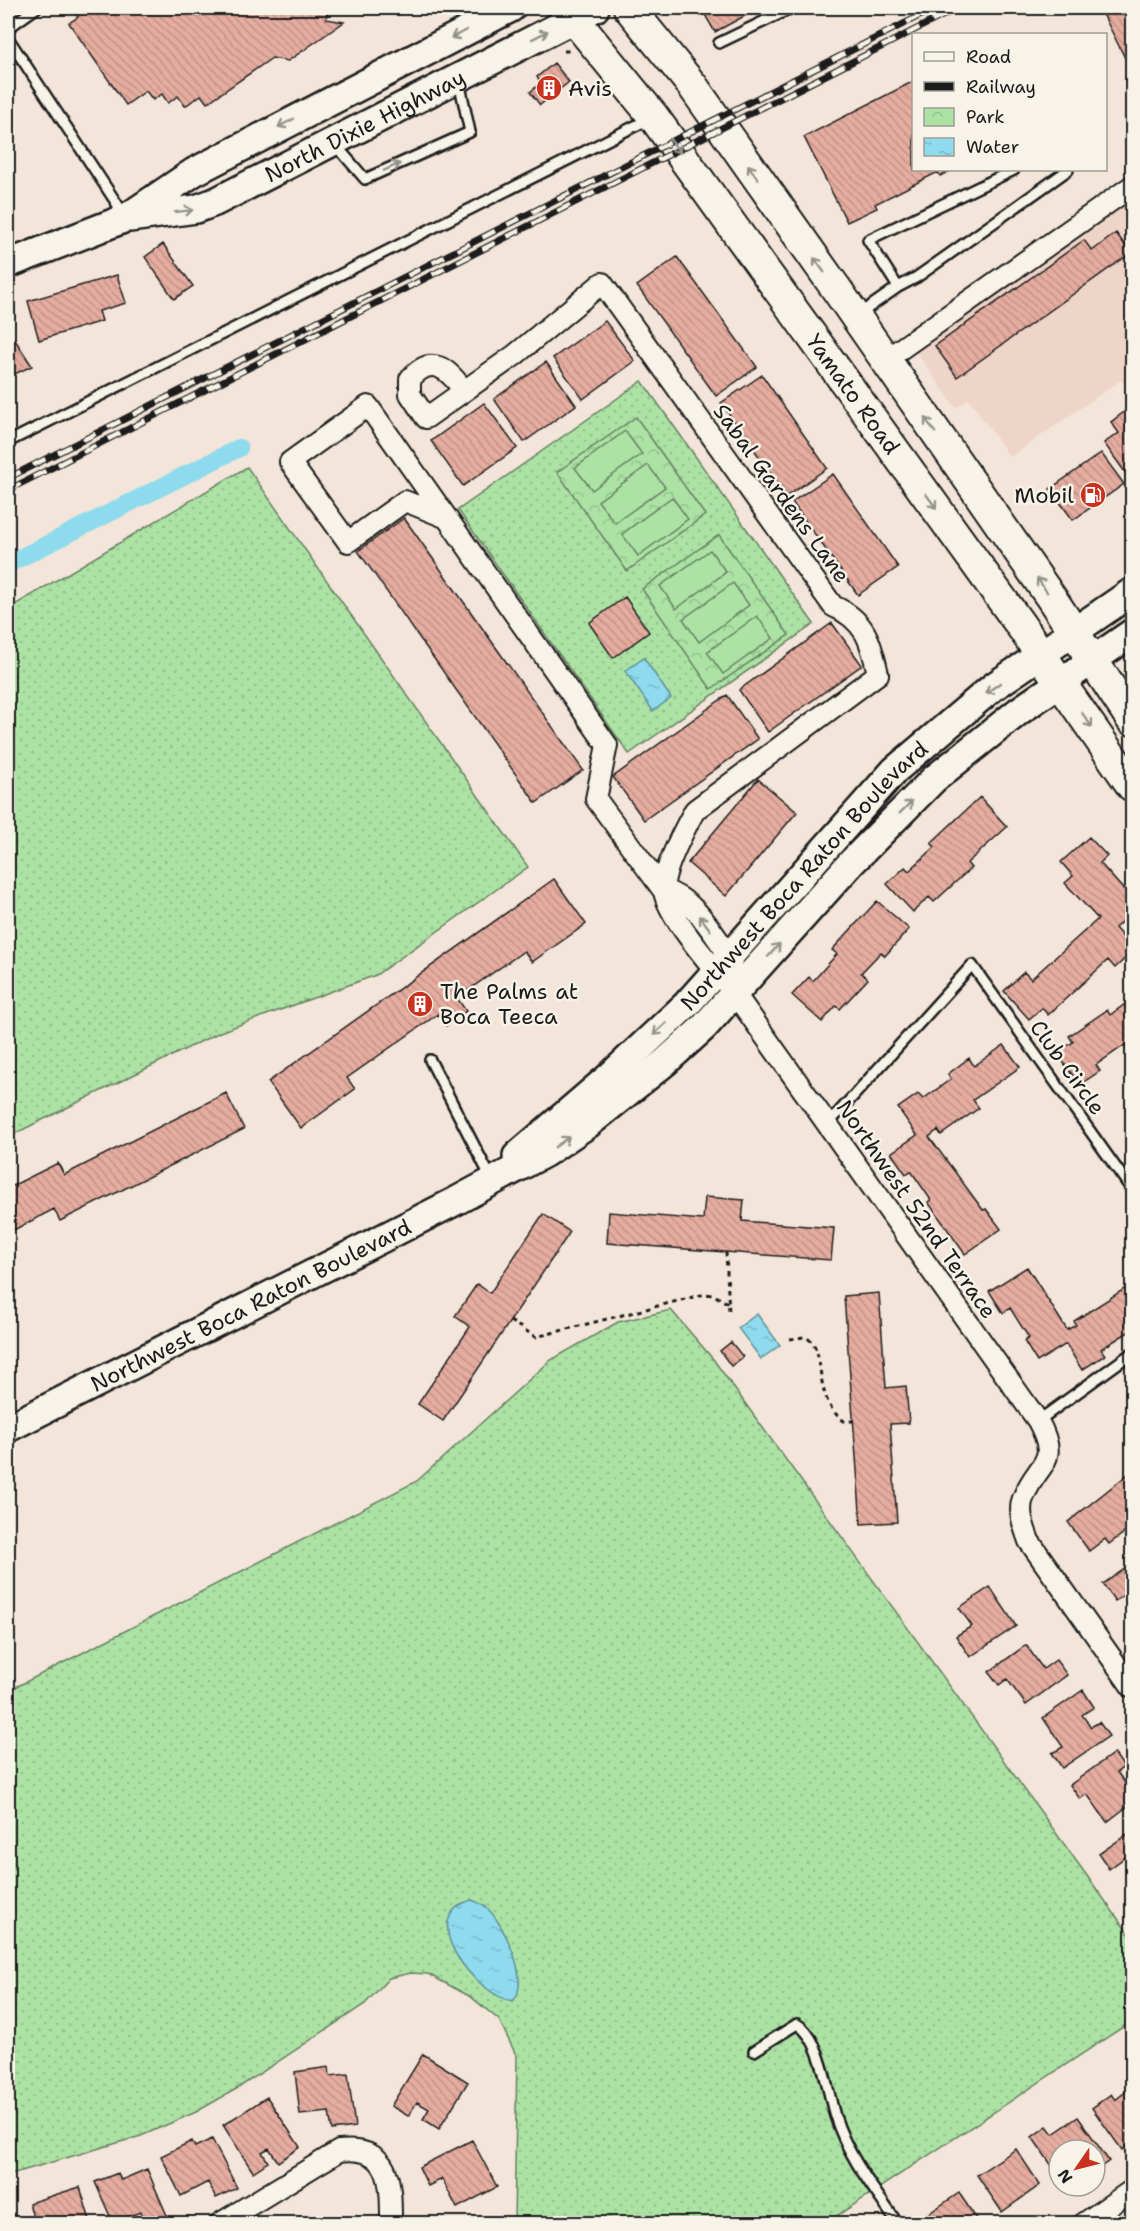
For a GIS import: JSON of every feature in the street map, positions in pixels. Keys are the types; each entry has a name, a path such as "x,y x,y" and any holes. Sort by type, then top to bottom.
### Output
{"main road":[{"name":"Yamato Road","path":"629,8 692,85 856,317 1075,633 1132,720"},
{"name":"Yamato Road","path":"578,11 1041,655 1132,786"}],"street":[{"name":"North Dixie Highway","path":"8,264 126,218 194,172 511,8"},
{"name":"North Dixie Highway","path":"126,218 196,209 458,77 578,11"},
{"path":"885,360 1132,186"},
{"name":"Sabal Gardens Lane","path":"464,391 515,355 602,283 833,606 851,614 871,641 878,674 695,810 680,836 663,890"},
{"path":"447,518 405,501 348,542 290,462 368,406 447,518 607,745 596,799 663,890 680,895 689,902 723,965 735,994"},
{"name":"Northwest Boca Raton Boulevard","path":"492,1180 539,1135 639,1049 723,965 895,770 963,710 1132,592"},
{"name":"Northwest Boca Raton Boulevard","path":"8,1428 545,1153 623,1098 664,1063 735,994 851,863 934,779 1019,711 1132,633"},
{"name":"Northwest 52nd Terrace","path":"735,994 1038,1421 1046,1437 1048,1455 1044,1467 1023,1497 1021,1517 1029,1541 1132,1687"},
{"path":"219,2223 339,2151 357,2149 374,2156 387,2170 391,2188 392,2223"},
{"path":"1083,2223 1132,2190"}],"lane":[{"path":"8,28 36,8"},
{"path":"719,43 792,8"},
{"path":"8,38 126,218"},
{"path":"332,141 365,179 470,132 458,77"},
{"path":"8,442 653,116"},
{"path":"898,286 868,240 1012,171"},
{"path":"856,317 898,286 917,277 1067,171"},
{"name":"Club Circle","path":"828,1124 972,965 1132,1190"},
{"path":"430,1060 492,1180"},
{"path":"1038,1421 1132,1353"},
{"path":"754,2051 797,2024 811,2036 836,2118 851,2152 861,2173 898,2223"}],"path":[{"path":"726,1252 729,1312"},
{"path":"510,1321 536,1337 705,1294 714,1295 729,1304"},
{"path":"790,1339 804,1337 814,1343 820,1360 821,1385 829,1406 844,1421 854,1421"}],"shaded area":[{"path":"1132,199 1132,396 1121,380 1010,457 969,399 956,408 916,352"}],"green space":[{"path":"642,381 814,624 629,754 458,510"},
{"path":"636,417 705,515 627,571 557,472"},
{"path":"625,431 642,454 592,490 575,468"},
{"path":"648,465 665,487 615,523 598,501"},
{"path":"247,467 528,867 376,975 220,1032 8,1137 8,609"},
{"path":"672,497 688,519 638,556 622,534"},
{"path":"719,535 789,635 711,689 642,589"},
{"path":"710,550 726,572 676,609 660,586"},
{"path":"733,583 749,605 699,642 683,619"},
{"path":"757,616 773,638 723,674 707,652"},
{"path":"671,1310 713,1359 1132,1938 1132,2021 829,2223 514,2223 517,2057 499,2020 471,1997 428,1974 411,1973 389,1978 365,2004 238,2088 196,2112 141,2136 8,2175 8,1691 417,1481 551,1360 618,1322"}],"water":[{"path":"644,658 671,698 653,711 625,671"},
{"path":"757,1314 780,1345 761,1359 738,1328"},
{"path":"472,1900 485,1906 500,1924 513,1952 519,1980 518,1992 513,2001 498,1996 483,1986 456,1955 449,1938 448,1922 455,1909"}],"building":[{"path":"72,8 328,8 326,19 344,22 288,61 272,58 207,103 201,95 185,106 178,96 168,103 162,94 153,100 146,91 126,105 69,23 78,17"},
{"path":"701,8 759,8 715,32"},
{"path":"1100,8 1132,8 1132,72"},
{"name":"Avis","path":"554,63 569,82 540,105 530,92 541,83 537,77"},
{"path":"912,82 912,171 950,171 940,176 938,172 875,204 877,208 847,222 804,137"},
{"path":"1116,233 1127,248 1132,244 1132,252 957,377 935,346 1084,240 1092,251"},
{"path":"163,244 193,286 174,299 145,257"},
{"path":"677,257 757,367 716,396 637,286"},
{"path":"117,275 126,303 99,311 102,321 39,340 28,301"},
{"path":"605,321 635,361 583,399 553,358"},
{"path":"8,329 32,366 8,377"},
{"path":"546,362 576,405 524,442 494,399"},
{"path":"762,375 827,468 787,496 721,403"},
{"path":"484,403 517,448 463,486 431,441"},
{"path":"1132,406 1132,482 1104,443 1119,433 1111,422"},
{"path":"1101,453 1124,484 1073,520 1050,489"},
{"path":"833,474 898,567 858,595 792,502"},
{"path":"404,518 583,770 536,803 358,551"},
{"path":"625,597 649,632 613,658 589,623"},
{"path":"832,623 862,665 768,732 739,690"},
{"path":"727,695 758,739 644,820 613,777"},
{"path":"758,779 797,812 726,896 688,863"},
{"path":"980,797 1007,827 967,863 971,868 934,902 929,897 913,912 887,884 905,867 909,871 935,847 931,843"},
{"path":"1089,837 1107,856 1100,863 1123,889 1126,887 1132,895 1132,912 1115,928 1132,947 1132,952 1115,968 1108,960 1048,1015 1042,1008 1029,1019 1004,991 1024,972 1031,979 1098,919 1065,883 1073,876 1061,862"},
{"name":"The Palms at Boca Teeca","path":"554,879 586,924 532,962 524,951 457,998 466,1011 446,1026 438,1014 347,1078 355,1089 301,1128 268,1082"},
{"path":"877,901 909,929 885,956 881,952 861,973 868,979 840,1009 836,1006 822,1022 792,995 809,977 813,981 837,954 832,950"},
{"path":"1132,999 1132,1046 1127,1050 1125,1045 1096,1065 1100,1071 1079,1085 1057,1053 1073,1042 1069,1036 1107,1010 1110,1015"},
{"path":"1004,1045 1020,1067 973,1100 979,1108 941,1135 938,1130 929,1137 983,1210 986,1209 1001,1229 965,1254 928,1202 931,1200 911,1171 906,1174 891,1153 917,1135 898,1108 918,1094 923,1099 951,1079 948,1074 969,1058 974,1066"},
{"path":"226,1093 244,1129 60,1221 54,1209 8,1233 8,1188 58,1163 64,1175"},
{"path":"705,1197 744,1200 742,1221 834,1228 831,1260 607,1243 609,1212 703,1220"},
{"path":"543,1214 570,1232 443,1421 418,1404 470,1327 455,1316 477,1284 490,1293"},
{"path":"1027,1267 1067,1330 1076,1325 1074,1321 1132,1284 1132,1333 1130,1331 1101,1349 1105,1355 1082,1370 1066,1344 1037,1362 1024,1341 1029,1338 1010,1308 1003,1313 989,1291"},
{"path":"879,1293 886,1388 906,1386 909,1423 890,1424 897,1522 861,1524 844,1296"},
{"path":"731,1342 743,1357 731,1366 720,1351"},
{"path":"1132,1471 1132,1527 1109,1544 1105,1539 1089,1551 1068,1522"},
{"path":"1132,1564 1132,1601 1127,1593 1115,1601 1103,1584"},
{"path":"990,1587 1016,1626 970,1657 956,1636 972,1626 959,1608"},
{"path":"1026,1645 1043,1669 1056,1660 1067,1675 1026,1705 1007,1679 999,1685 989,1672"},
{"path":"1083,1690 1094,1707 1082,1715 1091,1727 1099,1722 1109,1736 1062,1768 1052,1753 1063,1747 1043,1718"},
{"path":"1114,1753 1124,1767 1117,1772 1125,1783 1132,1778 1132,1803 1107,1822 1087,1794 1080,1799 1070,1785"},
{"path":"1132,1831 1132,1852 1109,1869 1099,1854"},
{"path":"423,2054 468,2082 439,2129 423,2119 429,2109 417,2102 408,2116 391,2106"},
{"path":"329,2067 330,2076 348,2074 355,2127 332,2130 329,2112 300,2115 295,2072"},
{"path":"1132,2087 1132,2143 1122,2150 1092,2108 1111,2094 1115,2100"},
{"path":"267,2097 300,2147 278,2162 269,2148 262,2152 268,2162 253,2172 223,2125"},
{"path":"1078,2117 1093,2138 1047,2138 1047,2159 1032,2137 1047,2126 1053,2134"},
{"path":"212,2139 237,2188 216,2198 208,2182 181,2196 161,2156 192,2141 195,2147"},
{"path":"472,2140 497,2187 457,2208 442,2179 428,2186 419,2167"},
{"path":"1016,2149 1040,2185 1002,2212 977,2175"},
{"path":"147,2169 168,2218 156,2224 145,2224 140,2212 113,2223 95,2182 118,2173 121,2180"},
{"path":"80,2187 91,2224 35,2224 29,2203"},
{"path":"959,2193 980,2224 932,2224 928,2214"},
{"path":"13,2213 16,2224 8,2224 8,2214"}],"waterway":[{"path":"8,564 239,448"}],"railway":[{"path":"8,478 935,8"},
{"path":"8,490 958,8"}],"place":[{"name":"Avis","path":"549,88"},
{"name":"Mobil","path":"1093,495"},
{"name":"The Palms at Boca Teeca","path":"420,1004"}]}
